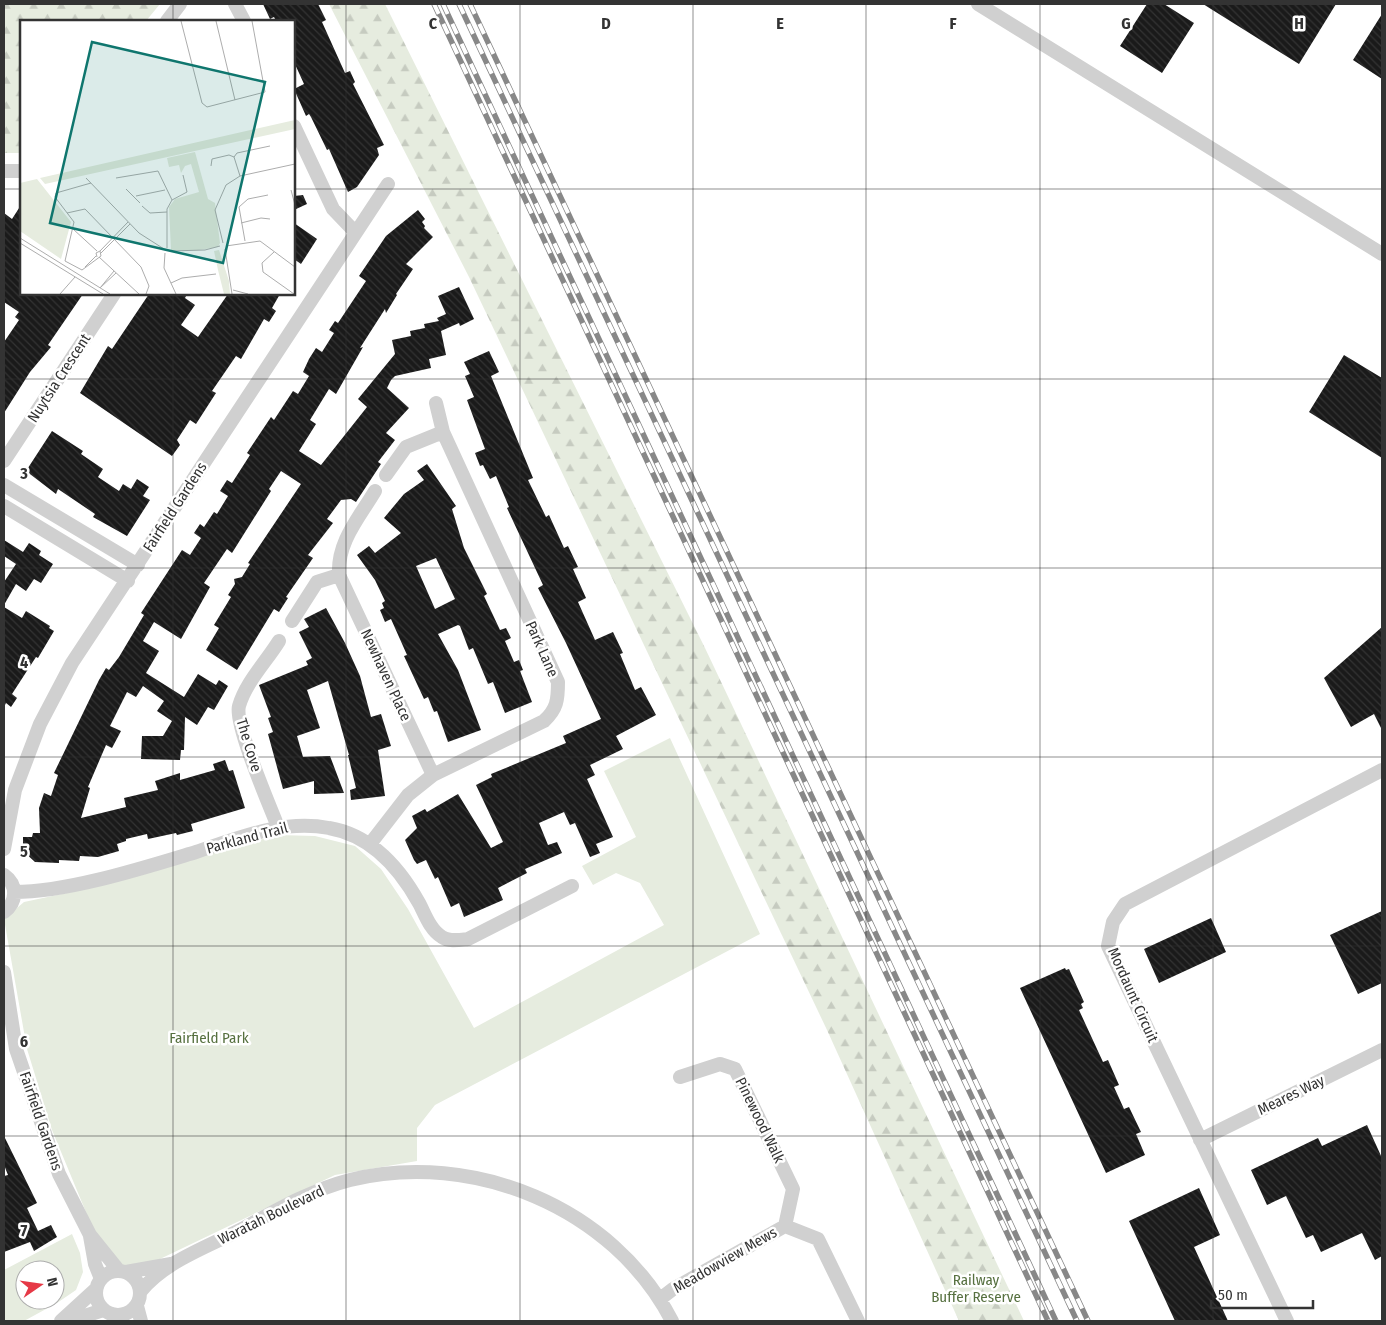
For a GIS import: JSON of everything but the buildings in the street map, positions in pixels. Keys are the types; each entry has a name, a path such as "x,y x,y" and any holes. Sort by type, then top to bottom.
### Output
{"street":[{"path":"168,20 180,4"},
{"path":"235,4 243,20"},
{"path":"978,4 1382,254"},
{"path":"295,128 333,210 355,232"},
{"path":"4,171 20,171"},
{"name":"Fairfield Gardens","path":"4,849 9,788 72,662 128,581 388,184"},
{"name":"Nuytsia Crescent","path":"4,462 113,295"},
{"name":"Park Lane","path":"370,844 408,795 433,775 544,721 555,711 558,698 558,682 443,432 436,403"},
{"path":"386,475 406,447 443,432"},
{"path":"4,485 138,565"},
{"name":"Newhaven Place","path":"375,491 343,544 338,559 339,575 433,775"},
{"path":"4,506 128,581"},
{"path":"292,622 318,582 339,575"},
{"name":"The Cove","path":"278,827 243,735 238,709 245,691 279,640"},
{"name":"Mordaunt Circuit","path":"1287,1321 1108,946 1112,922 1125,904 1382,770"},
{"name":"Parkland Trail","path":"14,892 61,888 166,861 278,827 299,825 329,828 356,836 370,844 390,861 411,888 431,926 442,937 453,940 468,939 572,886"},
{"path":"4,875 11,881 14,892 10,907 4,912"},
{"name":"Fairfield Gardens","path":"4,972 16,1049 61,1179 90,1235 122,1271"},
{"name":"Meares Way","path":"1200,1140 1382,1050"},
{"name":"Pinewood Walk","path":"680,1077 720,1064 735,1069 793,1189 785,1226"},
{"name":"Waratah Boulevard","path":"141,1291 147,1284 177,1262 302,1198 335,1184 369,1176 399,1173 454,1174 477,1178 518,1190 568,1213 618,1250 660,1299 672,1321"},
{"name":"Meadowview Mews","path":"660,1299 673,1289 785,1226 818,1239 858,1321"},
{"name":"Fairfield Gardens","path":"90,1235 98,1284"},
{"name":"Waratah Boulevard","path":"60,1321 106,1274 177,1262"},
{"path":"122,1271 136,1280 141,1291 137,1306 141,1321"},
{"path":"98,1284 97,1300 103,1310 125,1318 137,1306"},
{"path":"70,1321 103,1310"}],"green space":[{"path":"4,4 160,4 147,20 20,20 20,153 4,153"},
{"name":"Railway Buffer Reserve","path":"329,4 385,4 705,648 1024,1321 959,1321 827,1030 469,277"},
{"name":"Fairfield Park","path":"670,738 760,934 435,1105 417,1128 417,1161 335,1175 137,1270 107,1263 52,1130 27,1049 4,919 24,902 76,891 278,835 315,836 355,846 381,869 408,909 474,1028 664,925 640,883 616,873 593,885 582,866 636,837 604,771"},
{"path":"72,1234 80,1253 83,1272 76,1290 65,1298 65,1260 23,1260"},
{"path":"15,1264 15,1310 44,1310 24,1321 4,1321 4,1270"}],"railway":[{"path":"434,4 1048,1321"},
{"path":"443,4 1056,1321"},
{"path":"459,4 1077,1321"},
{"path":"470,4 1088,1321"}]}
